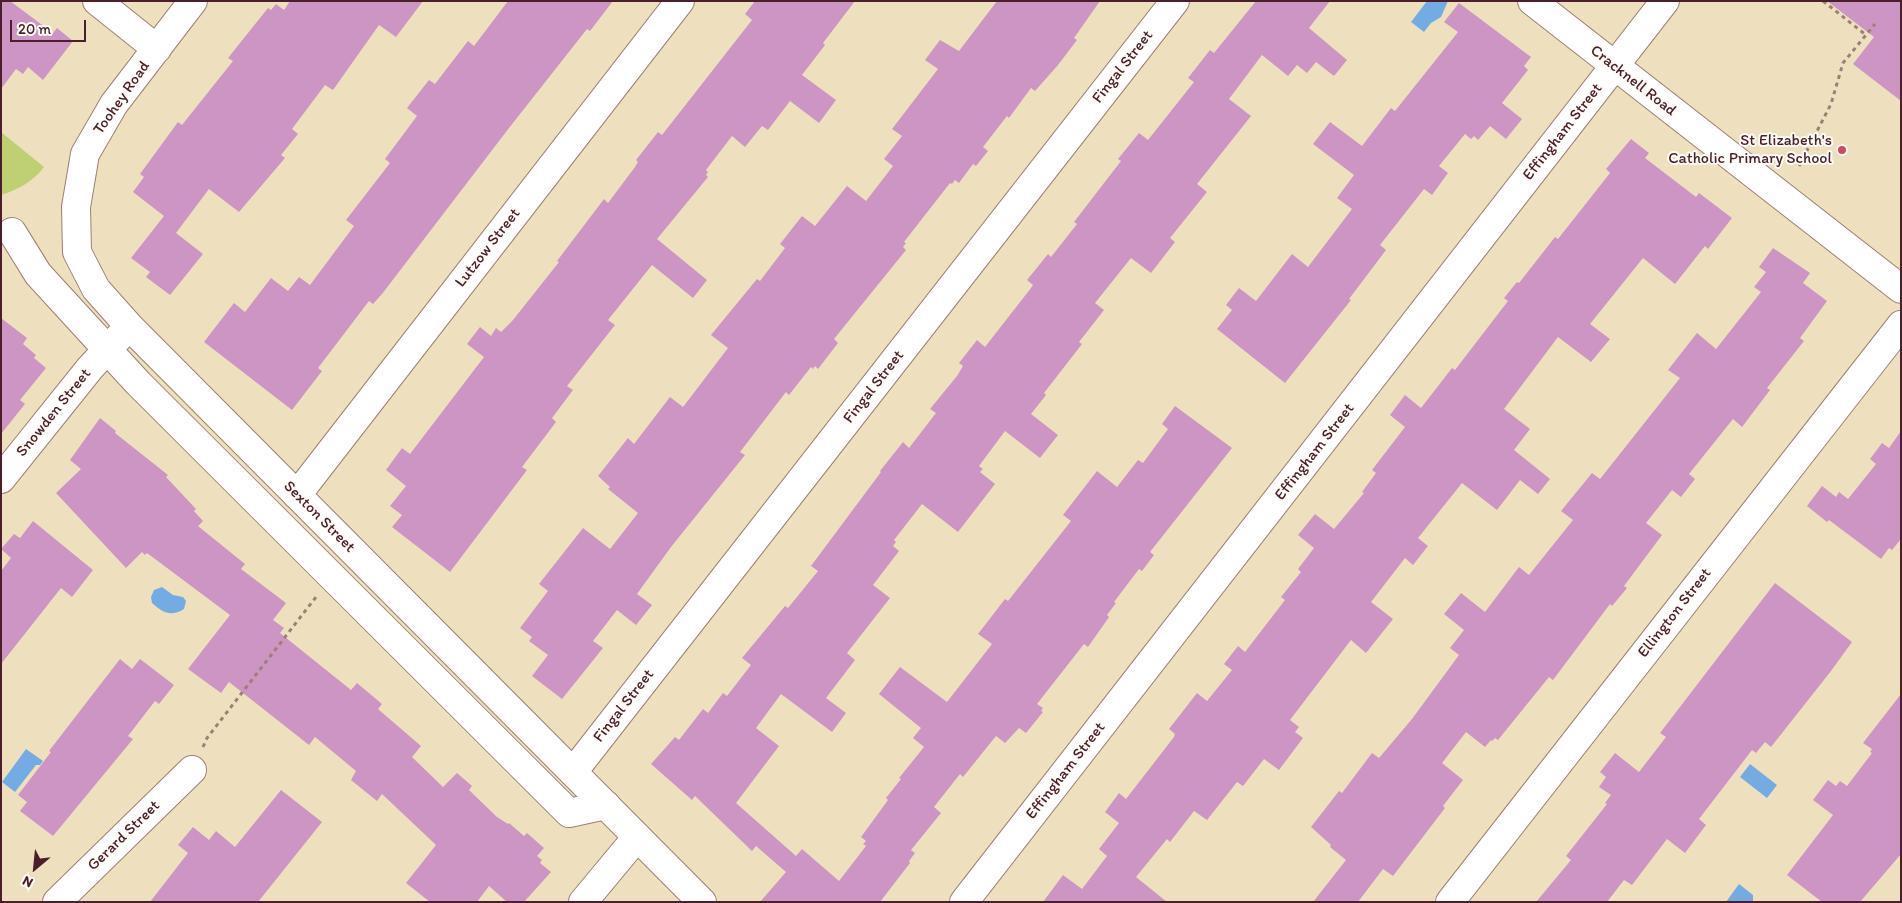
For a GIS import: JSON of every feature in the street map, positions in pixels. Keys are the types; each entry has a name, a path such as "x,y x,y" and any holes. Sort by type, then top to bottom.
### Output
{"street":[{"path":"97,1 157,49"},
{"name":"Toohey Road","path":"76,207 85,154 114,104 193,1"},
{"name":"Lutzow Street","path":"297,495 680,1"},
{"name":"Fingal Street","path":"573,772 1175,1"},
{"name":"Cracknell Road","path":"1532,1 1901,289"},
{"name":"Effingham Street","path":"964,902 1665,1"},
{"name":"Sexton Street","path":"76,207 77,252 96,288 129,326 702,902"},
{"path":"12,232 38,274 75,316 108,348"},
{"name":"Ellington Street","path":"1450,902 1901,325"},
{"name":"Snowden Street","path":"1,479 108,348 129,326"},
{"name":"Sexton Street","path":"108,348 138,383 569,813 606,805"},
{"name":"Gerard Street","path":"57,902 192,770"},
{"path":"583,902 637,837"}],"path":[{"path":"1823,1 1866,35"},
{"path":"1799,166 1831,104 1843,63 1875,24"},
{"path":"207,738 314,600"}],"green space":[{"path":"1,132 44,167 25,184 1,195"}],"water":[{"path":"1427,1 1448,1 1441,17 1431,23 1424,32 1411,22"},
{"path":"162,587 173,595 183,597 186,601 184,609 175,613 167,613 152,603 151,597 154,590"},
{"path":"26,749 43,761 40,765 36,765 15,792 2,782"},
{"path":"1750,764 1777,785 1767,798 1740,777"},
{"path":"1739,884 1753,895 1753,902 1726,902"}],"building":[{"path":"1,1 10,1 53,33 57,28 73,41 43,80 28,67 23,74 16,69 1,89"},
{"path":"290,1 423,1 396,37 379,25 333,90 325,85 292,129 298,134 281,155 285,158 239,212 209,189 176,233 203,254 170,295 146,277 150,272 131,258 164,216 133,192 144,177 140,174 178,122 182,125 233,61 228,58 268,8 271,10 276,4 284,10"},
{"path":"508,1 613,1 590,31 587,29 382,294 373,304 369,301 318,368 322,371 292,410 204,342 234,303 245,312 271,278 288,291 299,277 310,285 354,226 346,220 390,163 385,159 417,116 407,108 429,80 435,84 468,41 474,46"},
{"path":"755,1 855,1 823,43 825,45 802,75 836,100 819,123 790,101 768,130 762,126 745,147 732,136 706,170 708,177 657,239 707,280 693,298 652,265 608,320 615,325 567,386 573,390 552,418 556,422 522,467 527,470 450,572 392,527 402,515 390,506 406,486 386,470 402,448 410,454 484,357 467,344 480,327 491,336 496,328 501,332 513,320 559,262 557,261 604,199 608,203 635,167 638,162 636,160 658,132 662,135 752,20 745,14"},
{"path":"997,1 1100,1 1074,38 1077,40 1058,65 1035,91 1031,88 1009,118 1007,116 983,147 988,151 976,166 973,164 959,183 955,180 952,184 950,183 904,242 906,243 903,247 906,250 834,339 838,343 818,369 815,366 813,369 811,367 789,395 786,392 740,452 745,455 671,547 637,594 652,605 636,625 617,610 593,641 603,648 562,699 532,676 548,655 529,641 532,637 520,628 548,591 539,584 583,528 610,549 638,513 608,489 610,487 598,476 628,438 634,444 670,397 683,407 728,348 711,335 757,279 760,281 785,248 780,244 802,216 815,226 847,186 866,201 893,166 884,159 902,136 892,129 938,69 925,60 940,40 959,51"},
{"path":"1256,1 1330,1 1309,28 1347,60 1334,76 1316,62 1307,73 1297,65 1288,76 1262,55 1229,99 1251,116 1197,184 1207,192 1170,238 1175,242 1151,273 1131,258 1095,303 1104,310 1079,342 1082,344 1044,393 1046,395 1031,414 1058,435 1040,458 1005,431 979,466 983,469 980,472 995,484 958,532 922,504 894,540 896,542 893,546 899,551 873,585 890,598 847,653 855,660 826,698 846,713 832,732 781,694 756,728 779,746 736,803 796,856 802,849 839,881 866,846 863,844 866,841 861,837 888,800 886,798 901,779 899,778 924,747 913,738 921,728 879,694 900,667 947,702 992,644 978,634 1005,599 1008,601 1071,521 1063,515 1097,471 1117,487 1138,460 1143,463 1168,429 1162,424 1175,406 1232,448 1150,552 1154,555 1142,571 1139,569 1114,602 1116,603 1107,615 1109,617 1088,647 1084,644 1037,704 1043,708 1041,711 1043,712 1026,733 1019,728 1005,743 996,736 963,777 960,774 934,807 941,813 911,850 915,853 909,861 910,863 880,902 760,902 786,872 756,846 752,851 695,796 692,800 651,764 675,737 679,740 703,709 708,713 723,693 727,696 751,665 742,658 785,606 788,608 818,571 811,566 880,471 903,442 909,448 936,413 930,409 957,376 963,366 959,363 977,340 985,347 1033,285 1027,280 1048,254 1051,257 1077,224 1074,222 1121,161 1118,159 1139,133 1148,140 1194,82 1188,78 1210,50 1214,53"},
{"path":"1827,1 1901,1 1901,101 1853,64 1874,37"},
{"path":"1459,3 1531,57 1524,66 1528,70 1502,103 1522,119 1506,139 1490,126 1478,140 1474,136 1471,139 1465,134 1439,166 1448,173 1432,195 1424,189 1380,245 1386,250 1349,299 1351,300 1285,383 1217,329 1232,310 1226,305 1239,288 1256,301 1292,254 1308,267 1352,209 1337,198 1354,175 1313,144 1330,122 1362,146 1391,108 1395,111 1458,32 1444,22"},
{"path":"1631,139 1649,153 1645,158 1696,197 1699,193 1732,218 1708,249 1705,246 1675,284 1643,258 1590,324 1610,339 1591,362 1558,337 1504,409 1530,429 1514,450 1550,479 1538,494 1520,480 1497,510 1462,483 1418,538 1428,546 1413,565 1405,558 1371,602 1393,619 1366,653 1351,640 1290,720 1299,727 1295,732 1303,738 1279,770 1264,759 1243,786 1237,782 1207,820 1194,811 1170,842 1167,839 1136,877 1167,902 1043,902 1063,875 1082,889 1107,856 1099,849 1119,823 1105,812 1119,793 1126,799 1174,737 1175,734 1169,729 1197,693 1207,701 1232,670 1224,664 1238,646 1245,652 1285,600 1281,597 1301,572 1298,569 1314,548 1298,535 1315,514 1334,529 1364,493 1362,492 1376,473 1372,470 1405,427 1390,415 1405,395 1421,408 1452,368 1455,370 1508,301 1504,298 1517,282 1519,283 1555,237 1558,239 1610,173 1606,169"},
{"path":"1773,248 1810,273 1803,283 1827,301 1800,338 1804,341 1767,388 1770,390 1742,427 1733,419 1689,474 1695,479 1681,497 1672,490 1646,523 1662,535 1624,586 1627,588 1612,606 1610,604 1553,680 1549,677 1498,740 1495,738 1491,740 1485,747 1466,732 1442,763 1463,780 1443,806 1445,808 1393,876 1383,869 1358,902 1313,902 1346,860 1330,847 1331,845 1311,827 1339,791 1342,793 1372,753 1379,758 1412,719 1459,655 1450,648 1464,630 1444,614 1461,593 1485,612 1519,567 1529,575 1573,520 1561,511 1592,473 1600,479 1680,378 1668,370 1697,333 1716,349 1761,292 1754,287 1766,272 1759,267"},
{"path":"1,318 27,338 23,344 36,355 34,358 46,368 20,400 25,404 1,434"},
{"path":"100,418 116,431 115,433 168,475 166,477 196,509 194,511 203,521 198,526 245,564 241,569 286,603 273,620 284,628 280,633 351,690 357,683 382,704 378,709 421,746 412,757 443,787 457,773 472,786 469,790 497,817 509,823 524,836 527,833 544,848 537,856 542,860 540,863 551,872 524,902 507,902 489,886 477,902 430,902 406,883 436,845 382,794 377,801 351,780 356,771 315,737 309,745 229,682 221,693 188,669 230,615 147,553 145,555 142,552 126,568 56,493 81,469 70,460"},
{"path":"1901,431 1901,539 1892,550 1889,548 1881,559 1807,506 1822,486 1836,497 1839,492 1848,499 1876,464 1870,459 1882,443 1889,448"},
{"path":"33,521 93,570 72,597 61,588 1,664 1,571 11,558 1,549 14,534 20,538"},
{"path":"1775,583 1852,642 1831,671 1771,747 1765,742 1756,753 1752,750 1699,819 1706,825 1685,853 1667,839 1632,885 1624,880 1607,902 1536,902 1571,860 1566,856 1607,804 1605,803 1611,795 1599,787 1606,777 1600,772 1615,753 1639,772 1666,737 1660,733"},
{"path":"120,659 132,669 140,659 174,685 159,704 155,701 128,736 133,739 53,836 20,811 27,802 18,795 51,752 49,751"},
{"path":"1901,694 1901,854 1860,902 1822,902 1787,875 1833,815 1813,800 1828,780 1836,786 1840,781 1847,786 1872,753 1870,752 1872,749 1863,743"},
{"path":"281,790 322,822 258,902 150,902 188,853 178,845 193,827 209,840 216,831 235,847"}],"place":[{"name":"St Elizabeth's Catholic Primary School","path":"1842,150"}]}
